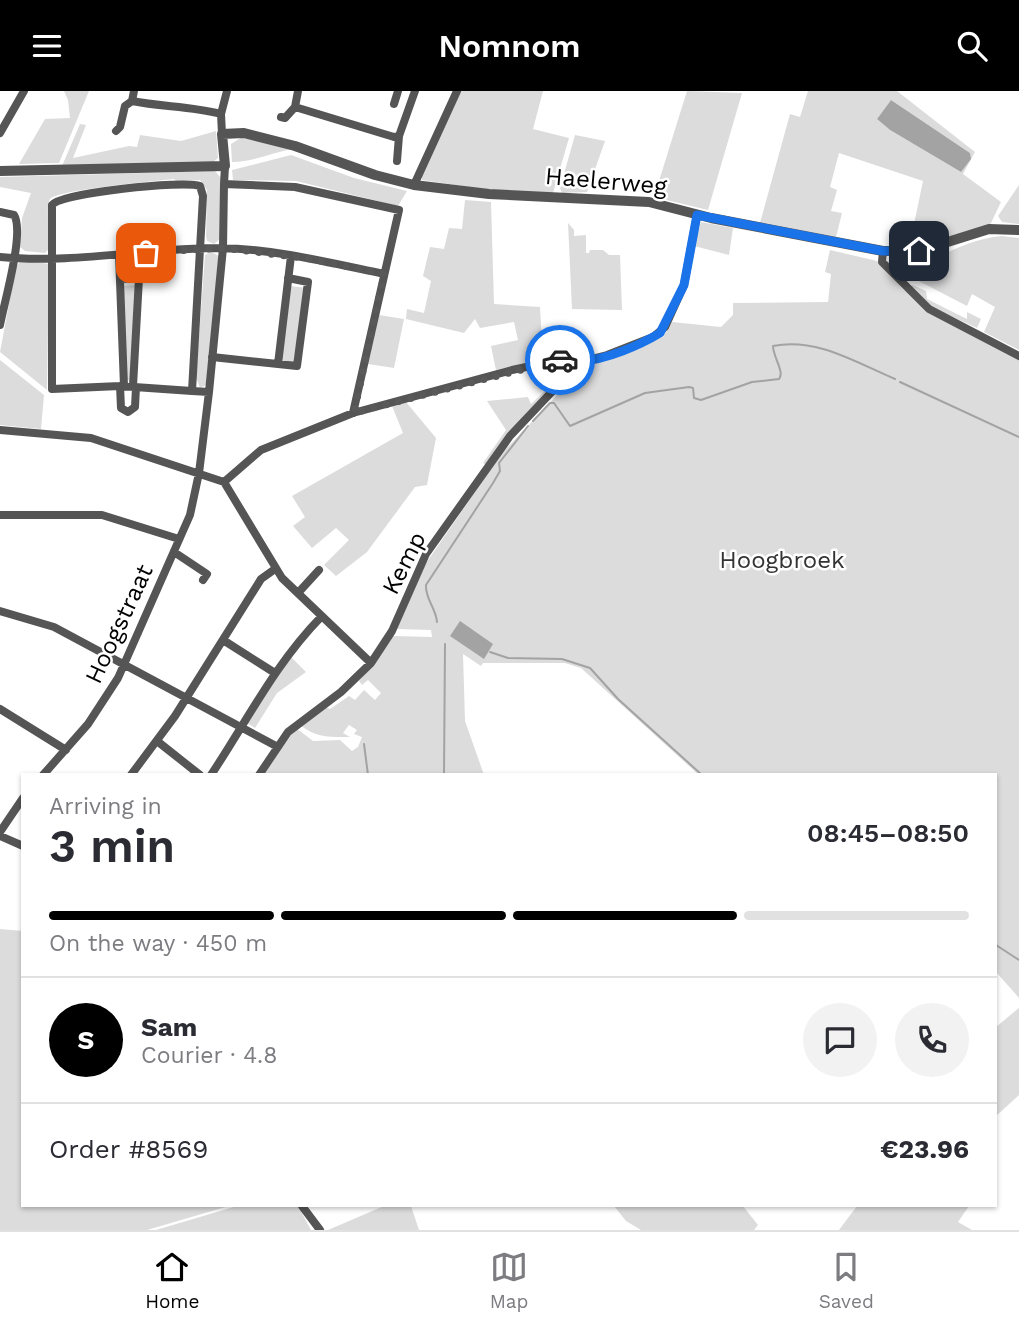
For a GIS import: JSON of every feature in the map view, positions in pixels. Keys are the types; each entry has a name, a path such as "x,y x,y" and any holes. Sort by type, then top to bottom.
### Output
{"street":[{"path":"0,134 24,91"},
{"path":"116,131 120,127 125,106 132,101 134,91"},
{"path":"227,91 221,114 224,184 295,187 400,210 354,413"},
{"path":"281,117 285,118 295,107 298,91"},
{"path":"394,104 398,91"},
{"path":"397,161 399,136 415,91"},
{"path":"414,185 457,91"},
{"path":"132,101 165,107 185,105 221,114"},
{"path":"295,107 394,137 399,136"},
{"name":"Haelerweg","path":"222,134 244,133 295,146 375,175 414,185 489,194 628,199 883,251 919,251 989,229 1019,230"},
{"path":"0,171 225,166"},
{"path":"192,391 201,249 203,196 200,186 184,183 55,200 51,205 52,389 128,386 192,391 209,392"},
{"name":"Hoogstraat","path":"45,773 103,703 124,666 193,507 209,392 223,248 224,184"},
{"path":"0,212 14,215 18,221 14,257 0,325"},
{"path":"224,482 261,450 354,413 512,370 568,358 580,362 653,337 665,327 684,285 697,215"},
{"path":"0,257 53,258 223,248 291,256 384,274"},
{"path":"883,251 882,262 929,309 1019,356"},
{"path":"119,255 128,386"},
{"path":"278,364 291,256"},
{"path":"120,279 139,278 128,386"},
{"path":"212,357 297,366 309,289 308,282 288,278"},
{"name":"Kemp","path":"260,773 288,732 341,692 371,663 392,631 426,554 510,436 580,362"},
{"path":"0,430 92,438 224,482 275,569 321,617 371,663"},
{"path":"0,515 102,515 179,539"},
{"name":"Hoogstraat","path":"174,552 206,574 203,580"},
{"path":"133,773 186,698 261,579 275,569"},
{"path":"298,593 319,570"},
{"path":"0,611 54,627 276,746"},
{"path":"212,773 275,673 295,645 321,617"},
{"path":"223,640 275,673"},
{"path":"0,709 66,750"},
{"path":"157,741 197,773"},
{"path":"21,801 0,834 21,845"},
{"path":"303,1207 320,1230"}],"green space":[{"path":"64,91 89,91 59,163 19,164 45,119 70,118"},
{"path":"459,91 543,91 533,129 569,138 553,193 490,190 422,180 422,173"},
{"path":"687,91 742,93 708,210 654,197"},
{"path":"808,91 897,91 975,152 963,174 1001,202 990,225 909,248 923,181 839,153 830,187 837,190 831,211 842,213 836,237 760,223 790,114 800,117","holes":["891,100 970,153 961,172 890,130 877,119"]},
{"path":"80,124 86,125 73,158 129,146 137,147 140,135 181,141 216,131 218,158 213,162 62,166"},
{"path":"575,135 605,141 587,192 562,193 560,188"},
{"path":"242,137 294,149 232,162 231,144"},
{"path":"291,155 354,178 407,191 398,206 296,181 233,180 232,170"},
{"path":"215,171 221,178 220,239 214,244 207,241 207,190 200,180 177,182 174,179 88,189 50,199 49,249 45,253 25,251 20,247 22,218 31,193 0,187 0,177"},
{"path":"1019,185 1019,224 1002,222 998,216"},
{"path":"465,200 491,202 494,304 540,307 543,359 496,370 491,346 518,340 514,322 480,328 475,319 464,333 406,319 407,309 424,313 431,281 423,276 430,247 444,249 449,228 462,229"},
{"path":"701,222 733,228 729,255 694,246"},
{"path":"568,223 574,230 574,236 586,235 586,253 590,250 603,250 609,255 620,255 622,310 572,309"},
{"path":"1002,236 1019,238 1019,350 984,332 995,307 972,294 967,306 911,277 904,281 885,261 923,261 971,243"},
{"name":"Hoogbroek","path":"830,250 877,261 904,290 1019,358 1019,998 997,973 997,773 697,773 581,668 565,663 483,663 481,666 463,654 465,721 483,773 264,773 296,728 313,741 340,740 352,751 358,747 362,737 354,734 357,730 349,725 343,733 350,737 318,735 300,725 326,707 330,709 349,696 355,700 364,690 375,700 381,693 368,680 362,685 359,681 393,636 432,637 431,630 397,629 424,566 502,453 579,372 589,364 663,337 672,322 721,327 733,315 733,303 828,302 831,274 825,272"},
{"path":"211,252 219,256 206,385 200,388 196,377 205,255"},
{"path":"143,257 144,273 122,274 124,258"},
{"path":"21,260 49,264 47,390 0,352 16,267"},
{"path":"137,285 132,383 126,378 123,286"},
{"path":"290,286 307,288 296,363 284,363 282,358"},
{"path":"909,286 926,291 927,299 967,319 967,312 981,319 977,328 933,308"},
{"path":"379,315 404,319 394,368 368,364"},
{"path":"0,360 44,395 41,429 0,425"},
{"path":"560,361 569,362 572,368 486,465 483,463 506,430 487,401 528,397 531,404 564,373"},
{"path":"406,402 436,438 427,485 415,487 367,552 336,576 324,565 349,540 336,528 312,548 293,526 305,517 292,496 403,433 392,406"},
{"path":"290,656 306,672 277,693 255,728 247,723"},
{"path":"0,929 21,931 21,1207 226,1207 147,1230 0,1230"},
{"path":"1019,1008 1019,1095 997,1115 997,1026"},
{"path":"234,1207 299,1207 311,1230 156,1230"},
{"path":"382,1207 411,1207 419,1230 328,1230"},
{"path":"615,1207 744,1207 758,1225 754,1230 641,1230 626,1221"},
{"path":"856,1207 968,1207 958,1222 972,1230 839,1230"}],"shaded area":[{"path":"891,100 970,153 971,159 961,172 890,130 877,119"},
{"path":"460,621 493,644 484,659 450,636"}],"waterway":[{"path":"533,421 550,403 554,403 570,426 645,393 689,387 693,388 694,398 701,400 752,382 779,379 781,372 773,346 789,344 836,353 895,379"},
{"path":"900,382 1019,437"},
{"path":"437,622 426,585 493,483 500,471 499,463 528,426"},
{"path":"444,773 445,644"},
{"path":"490,652 508,658 562,659 590,668 618,699 700,773"},
{"path":"364,744 368,773"},
{"path":"997,946 1019,960"}],"way so far":[{"path":"146,253 223,248 310,259 384,274 354,413 512,370 560,360"}],"route":[{"path":"560,360 568,358 580,362 607,355 660,333 684,285 697,215 883,251 919,251"}]}
